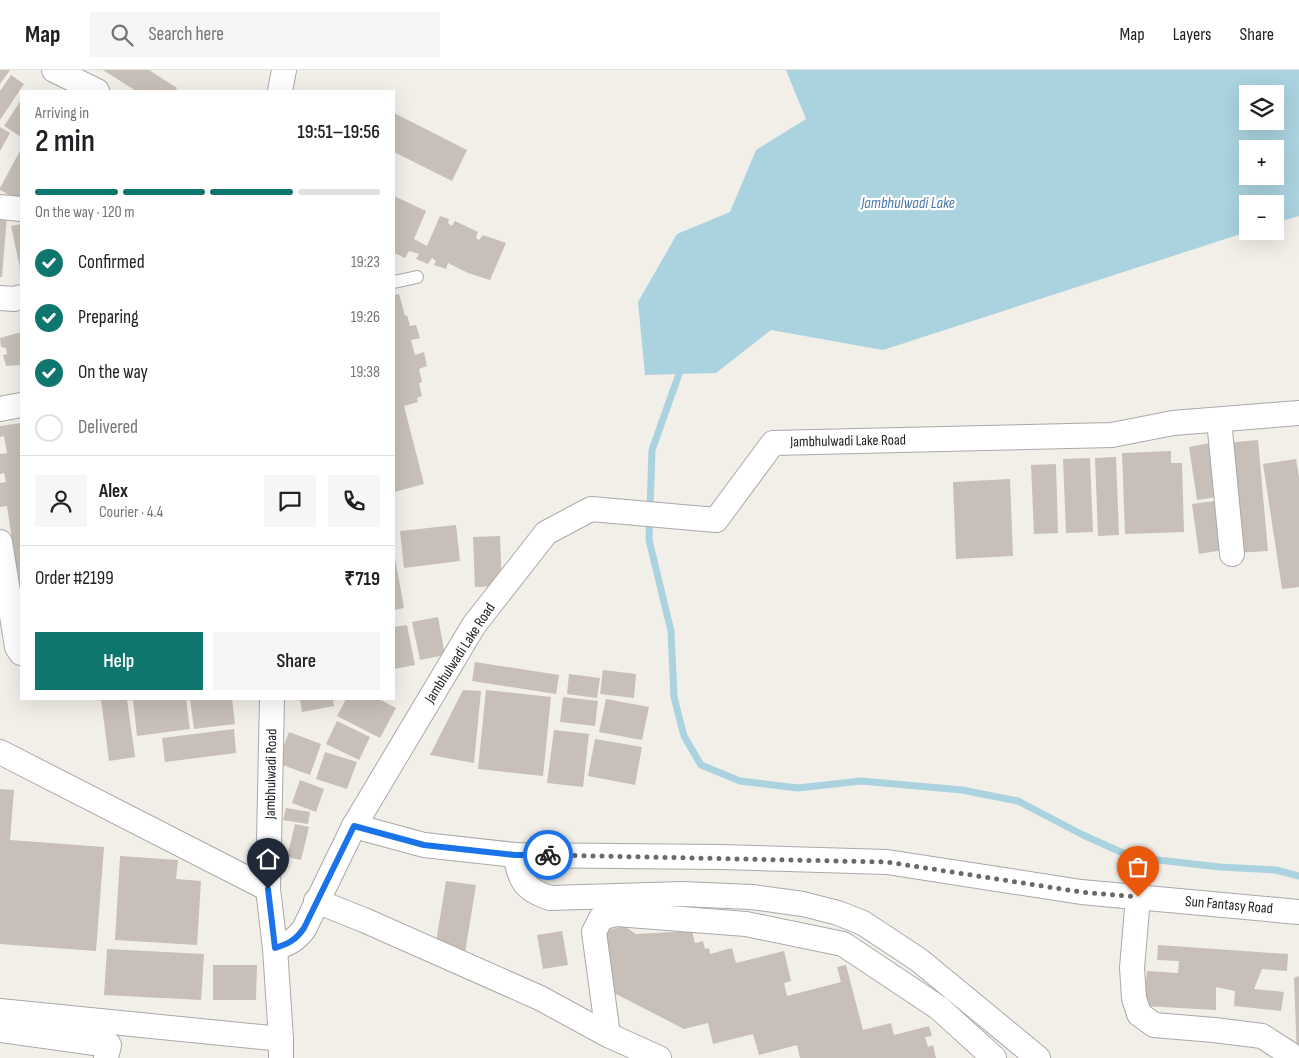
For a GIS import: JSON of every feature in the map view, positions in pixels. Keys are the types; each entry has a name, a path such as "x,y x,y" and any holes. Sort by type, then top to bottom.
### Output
{"street":[{"path":"54,70 95,90"},
{"path":"280,90 284,70"},
{"path":"0,207 20,209"},
{"path":"0,298 20,297"},
{"path":"0,409 20,405"},
{"name":"Jambhulwadi Lake Road","path":"275,948 289,944 298,937 354,826 474,625 546,534 591,509 716,520 773,443 1112,435 1173,423 1299,414"},
{"path":"1218,420 1232,554"},
{"path":"0,542 17,646 20,651"},
{"name":"Jambhulwadi Road","path":"272,700 268,889 275,948 281,1048"},
{"path":"0,752 268,889"},
{"name":"Sun Fantasy Road","path":"354,826 424,845 515,855 887,862 1081,892 1299,912"},
{"path":"515,855 523,882 537,894 550,898 682,894 752,897 804,904 863,922 920,960 1038,1058"},
{"path":"1138,897 1132,968 1134,998 1139,1014 1154,1025 1262,1036 1290,1054 1290,1058"},
{"path":"316,901 364,920 540,998 608,1035 659,1058"},
{"path":"608,1035 594,932 601,918 616,914 746,924 843,944 939,1008 994,1058"},
{"path":"0,1011 118,1023 281,1048"},
{"path":"0,1030 108,1051 118,1023"}],"lane":[{"path":"395,282 417,278"}],"water":[{"name":"Jambhulwadi Lake","path":"786,70 1299,70 1299,216 1284,220 1284,195 1239,195 1239,235 883,350 771,330 716,373 645,375 638,302 677,234 730,212 756,150 806,119"}],"building":[{"path":"0,70 10,70 0,84"},
{"path":"103,70 149,70 177,88 176,90 134,90"},
{"path":"11,75 24,84 0,120 0,91"},
{"path":"20,102 20,136 4,126"},
{"path":"395,114 467,150 452,181 395,152"},
{"path":"0,127 10,133 0,151"},
{"path":"20,151 20,201 0,190"},
{"path":"395,196 426,211 414,239 427,246 440,216 449,219 448,223 452,226 455,221 478,232 476,238 479,240 483,235 506,243 490,280 468,273 448,263 446,269 434,265 436,261 432,258 428,264 416,259 419,254 409,251 405,258 395,253"},
{"path":"0,215 7,216 2,277 0,277"},
{"path":"20,224 20,268 11,226"},
{"path":"399,294 410,326 416,325 420,338 411,340 415,355 424,352 427,366 419,369 422,382 419,383 422,396 417,398 418,402 404,406 424,484 395,492 395,295"},
{"path":"20,332 20,365 6,366 3,355 7,354 6,348 1,347 0,338"},
{"path":"20,423 20,593 16,594 13,574 17,573 7,506 0,507 0,483 6,482 4,473 0,474 0,454 7,453 4,436 0,437 0,426"},
{"path":"1258,440 1268,551 1235,553 1225,443"},
{"path":"1215,442 1223,496 1197,500 1189,447"},
{"path":"1171,451 1171,463 1182,463 1184,532 1125,534 1122,453"},
{"path":"1116,457 1119,535 1098,536 1095,458"},
{"path":"1090,458 1093,532 1066,533 1063,459"},
{"path":"1296,459 1299,477 1299,587 1282,589 1263,464"},
{"path":"1056,464 1058,533 1034,534 1031,465"},
{"path":"1010,479 1013,556 956,559 953,482"},
{"path":"1222,500 1229,549 1199,554 1192,504"},
{"path":"456,525 460,561 404,568 400,531"},
{"path":"500,536 502,586 475,587 473,537"},
{"path":"395,558 404,608 395,610"},
{"path":"438,617 445,655 420,660 412,622"},
{"path":"407,625 415,665 395,669 395,627"},
{"path":"475,662 559,675 556,694 472,681"},
{"path":"603,670 636,674 634,698 600,694"},
{"path":"569,674 600,678 597,698 567,694"},
{"path":"463,690 481,691 474,763 430,755"},
{"path":"486,690 551,697 543,776 478,769"},
{"path":"563,697 598,701 595,726 560,722"},
{"path":"606,699 649,707 642,740 599,732"},
{"path":"101,700 127,700 135,757 109,761"},
{"path":"133,700 186,700 190,729 137,736"},
{"path":"190,700 232,700 235,724 194,729"},
{"path":"300,700 333,700 334,706 302,712"},
{"path":"345,700 381,700 396,708 380,738 337,716"},
{"path":"337,721 370,737 359,760 326,744"},
{"path":"234,729 236,753 165,762 162,738"},
{"path":"554,730 589,734 583,787 547,783"},
{"path":"289,732 321,744 310,775 277,763"},
{"path":"595,739 642,747 635,785 588,776"},
{"path":"325,752 357,762 347,789 316,779"},
{"path":"300,780 324,789 316,812 292,803"},
{"path":"0,789 14,790 10,840 104,847 96,951 0,944"},
{"path":"286,808 310,812 308,824 283,820"},
{"path":"295,824 309,827 301,860 287,857"},
{"path":"120,856 178,860 176,879 201,881 197,945 115,940"},
{"path":"446,881 476,885 465,953 435,948"},
{"path":"624,926 636,934 692,931 695,943 703,941 705,949 709,948 710,954 732,948 736,963 784,951 791,981 784,983 787,996 841,982 837,967 846,965 863,1030 891,1023 894,1035 929,1026 932,1036 925,1037 928,1047 933,1045 936,1058 800,1058 797,1045 759,1055 753,1034 713,1044 708,1023 684,1029 614,993 600,945 608,930"},
{"path":"562,931 568,965 543,969 537,935"},
{"path":"1158,945 1288,954 1287,971 1262,969 1254,989 1284,992 1281,1011 1234,1006 1235,991 1216,987 1216,1010 1144,1006 1147,971 1178,973 1179,961 1157,960"},
{"path":"107,949 204,954 201,1000 104,995"},
{"path":"213,965 257,965 256,1000 213,1000"},
{"path":"1299,976 1299,1058 1297,1058 1294,978"}],"waterway":[{"path":"679,374 652,450 649,540 671,631 674,697 684,736 701,765 740,781 798,788 861,781 962,790 1018,801 1083,835 1132,857 1220,867 1276,870 1299,876"}],"way so far":[{"path":"548,855 887,862 1081,892 1138,897"}],"route":[{"path":"268,889 275,948 289,944 298,937 304,928 354,826 424,845 515,855 548,855"}]}
